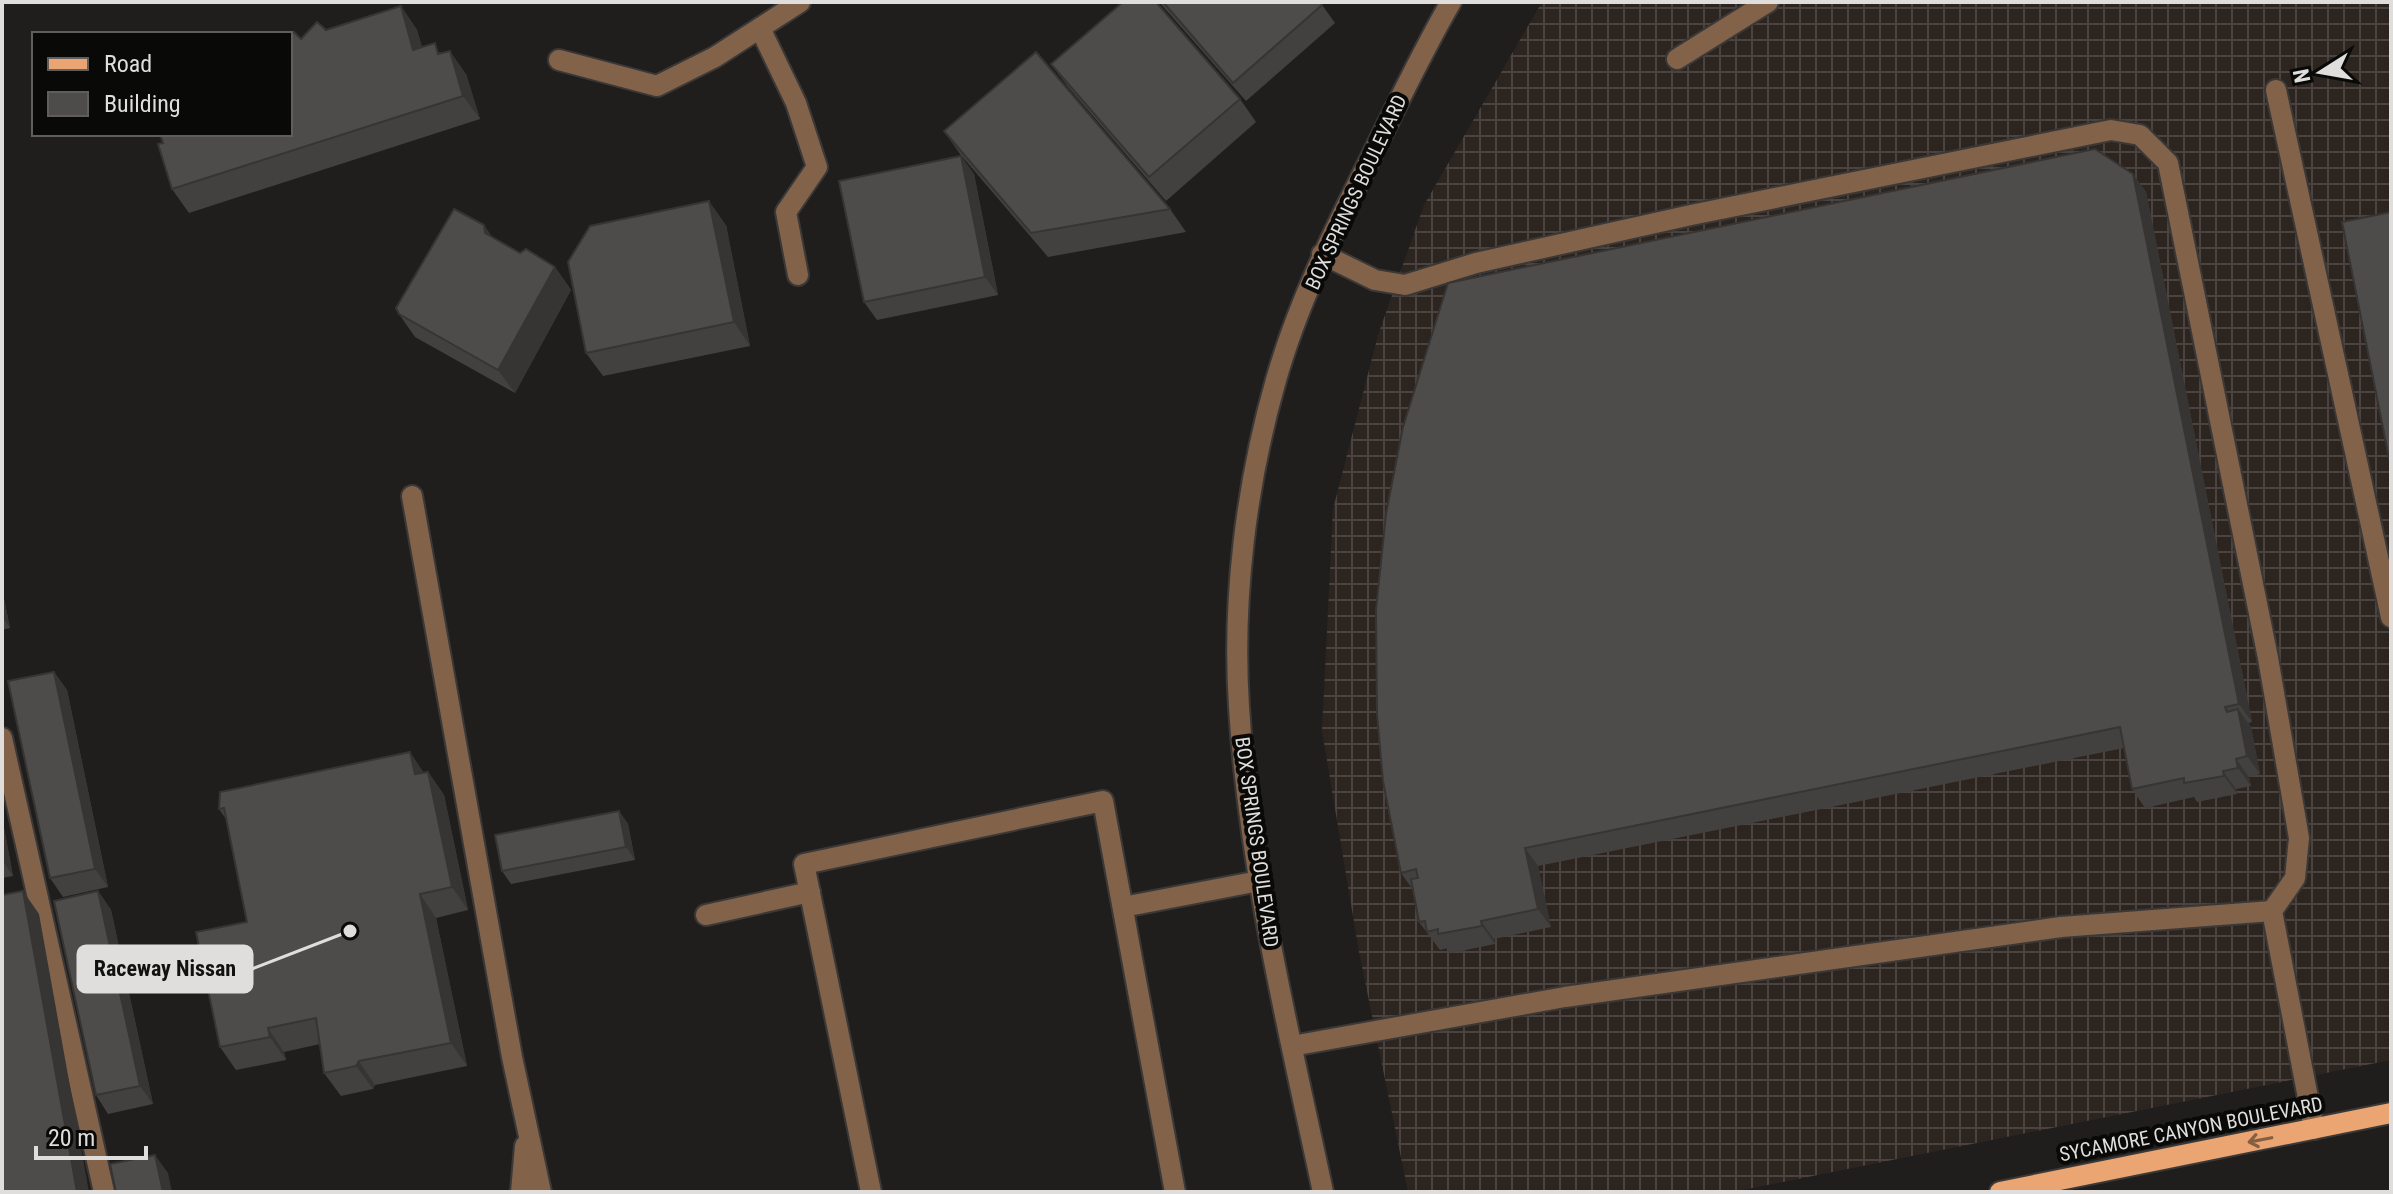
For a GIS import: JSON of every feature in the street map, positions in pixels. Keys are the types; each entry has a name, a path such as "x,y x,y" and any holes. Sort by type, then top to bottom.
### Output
{"main road":[{"name":"SYCAMORE CANYON BOULEVARD","path":"2000,1192 2391,1113"}],"street":[{"path":"559,60 657,86 715,57 800,2"},
{"name":"BOX SPRINGS BOULEVARD","path":"1323,1192 1259,881 1238,705 1239,618 1246,530 1258,455 1276,378 1322,254 1451,2"},
{"path":"1677,59 1768,2"},
{"path":"760,28 796,103 817,167 786,212 798,275"},
{"path":"2276,90 2391,617"},
{"path":"1322,254 1375,280 1405,285 1476,263 1691,215 2111,130 2140,135 2168,163 2268,658 2299,838 2295,878 2272,911 2314,1129"},
{"path":"412,496 527,1130 541,1192"},
{"path":"2,738 104,1192"},
{"path":"871,1192 804,864 1103,801 1175,1192"},
{"path":"1123,907 1259,881"},
{"path":"706,915 810,892"},
{"path":"1292,1046 1565,997 2014,934 2272,911"},
{"path":"521,1192 527,1130"}],"shaded area":[{"path":"1542,2 2391,2 2391,1060 1733,1192 1408,1192 1359,952 1322,731 1333,509 1378,335 1424,205"}],"building":[{"path":"1123,2 1156,2 1240,99 1149,177 1051,64"},
{"path":"1163,2 1320,2 1322,5 1233,83"},
{"path":"401,6 413,50 435,43 438,54 450,51 463,96 172,189 158,144 163,143 161,136 292,136 292,34 294,32 301,39 317,22 326,30"},
{"path":"1036,52 1170,209 1031,233 944,131"},
{"path":"2095,149 2133,174 2239,704 2225,707 2227,712 2238,709 2247,756 2236,759 2238,768 2223,771 2224,776 2184,783 2184,778 2132,789 2120,727 1525,848 1538,909 1481,921 1482,926 1438,934 1438,929 1427,932 1425,921 1419,922 1411,879 1418,878 1416,869 1401,873 1383,781 1377,714 1376,610 1386,514 1403,427 1448,283"},
{"path":"961,156 985,277 864,302 839,181"},
{"path":"709,201 734,322 586,353 568,262 590,226"},
{"path":"454,209 484,225 485,233 520,253 526,249 555,267 498,370 399,314 396,308"},
{"path":"2391,212 2391,468 2342,222"},
{"path":"54,672 95,869 50,878 8,681"},
{"path":"410,752 415,774 428,772 452,887 420,894 451,1043 359,1061 356,1066 324,1073 316,1018 268,1028 270,1037 220,1047 196,932 247,922 224,808 219,809 220,792"},
{"path":"619,811 626,847 502,871 495,835"},
{"path":"23,891 77,1192 2,1192 2,895"},
{"path":"98,891 140,1086 96,1095 54,901"},
{"path":"155,1155 163,1192 116,1192 110,1164"}],"place":[{"name":"Raceway Nissan","path":"350,931"}]}
